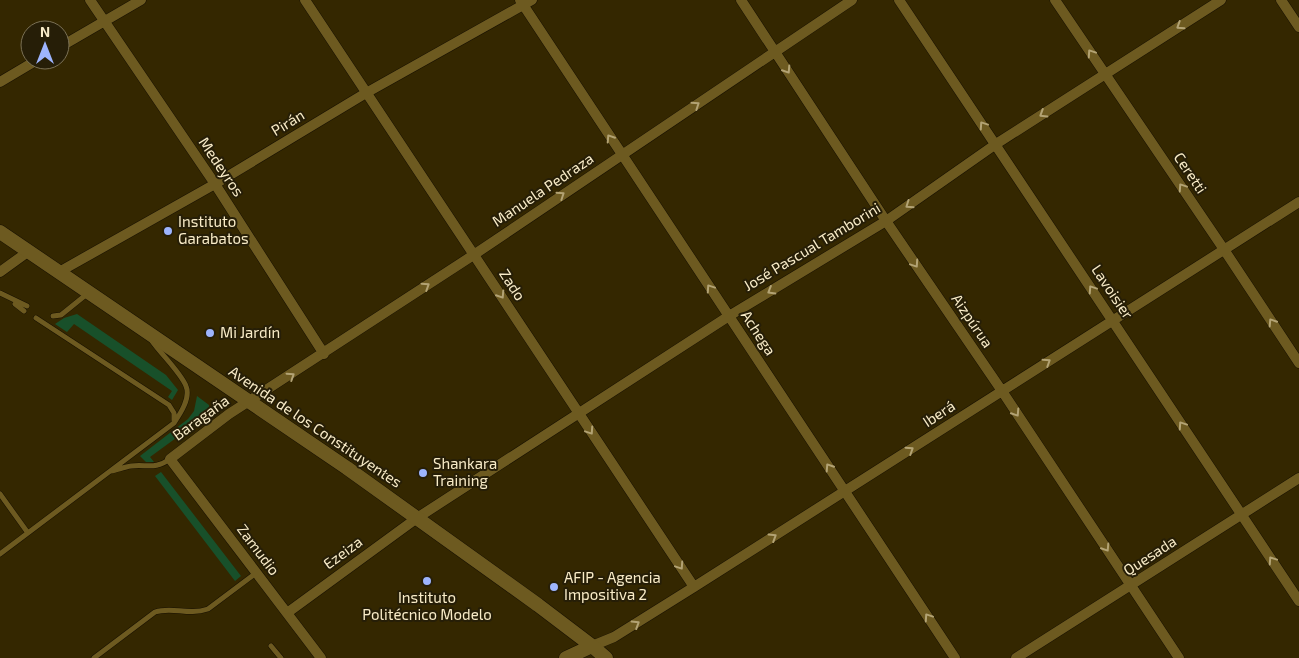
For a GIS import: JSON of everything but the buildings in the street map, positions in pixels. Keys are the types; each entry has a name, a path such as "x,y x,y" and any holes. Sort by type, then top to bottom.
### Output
{"main road":[{"name":"Avenida de los Constituyentes","path":"0,232 417,518 606,658"},
{"path":"566,658 592,646"}],"street":[{"name":"Medeyros","path":"90,0 215,184 324,354"},
{"path":"70,41 141,0"},
{"name":"Zado","path":"305,0 694,587"},
{"name":"Aizpúrua","path":"741,0 886,221 1002,391 1179,658"},
{"name":"Manuela Pedraza","path":"250,402 852,0"},
{"name":"Lavoisier","path":"899,0 1299,601"},
{"name":"Ceretti","path":"1056,0 1299,363"},
{"name":"José Pascual Tamborini","path":"417,518 729,316 886,221 996,144 1221,0"},
{"path":"1281,0 1299,27"},
{"name":"Pirán","path":"59,272 215,184 366,93 525,2"},
{"name":"Achega","path":"525,2 621,155 955,658"},
{"path":"0,82 21,70"},
{"name":"Iberá","path":"592,646 614,638 1299,202"},
{"path":"0,272 29,251"},
{"name":"Baragaña","path":"170,459 229,414 250,402"},
{"name":"Zamudio","path":"170,459 321,658"},
{"name":"Quesada","path":"1016,658 1299,478"},
{"name":"Ezeiza","path":"287,613 417,518"}],"lane":[{"path":"53,316 61,315 89,292"},
{"path":"1,294 26,309"},
{"path":"36,318 169,405 174,413 174,423"},
{"path":"0,554 174,423 180,414 186,400 186,386 144,330"},
{"path":"110,471 130,466 155,466 163,464 170,459"},
{"path":"0,494 28,533"},
{"path":"94,658 155,612 162,610 189,613 208,609 256,573"},
{"path":"271,646 281,658"}],"green space":[{"path":"77,314 166,375 178,390 172,400 168,397 172,391 74,324 67,332 55,324 64,318"},
{"path":"197,396 209,405 209,414 150,457 154,462 146,462 140,456 188,419 194,411"},
{"path":"161,472 241,576 235,581 155,476"}],"place":[{"name":"Instituto Garabatos","path":"168,231"},
{"name":"Mi Jardín","path":"210,333"},
{"name":"Shankara Training","path":"423,473"},
{"name":"Instituto Politécnico Modelo","path":"427,581"},
{"name":"AFIP - Agencia Impositiva 2","path":"554,587"}]}
